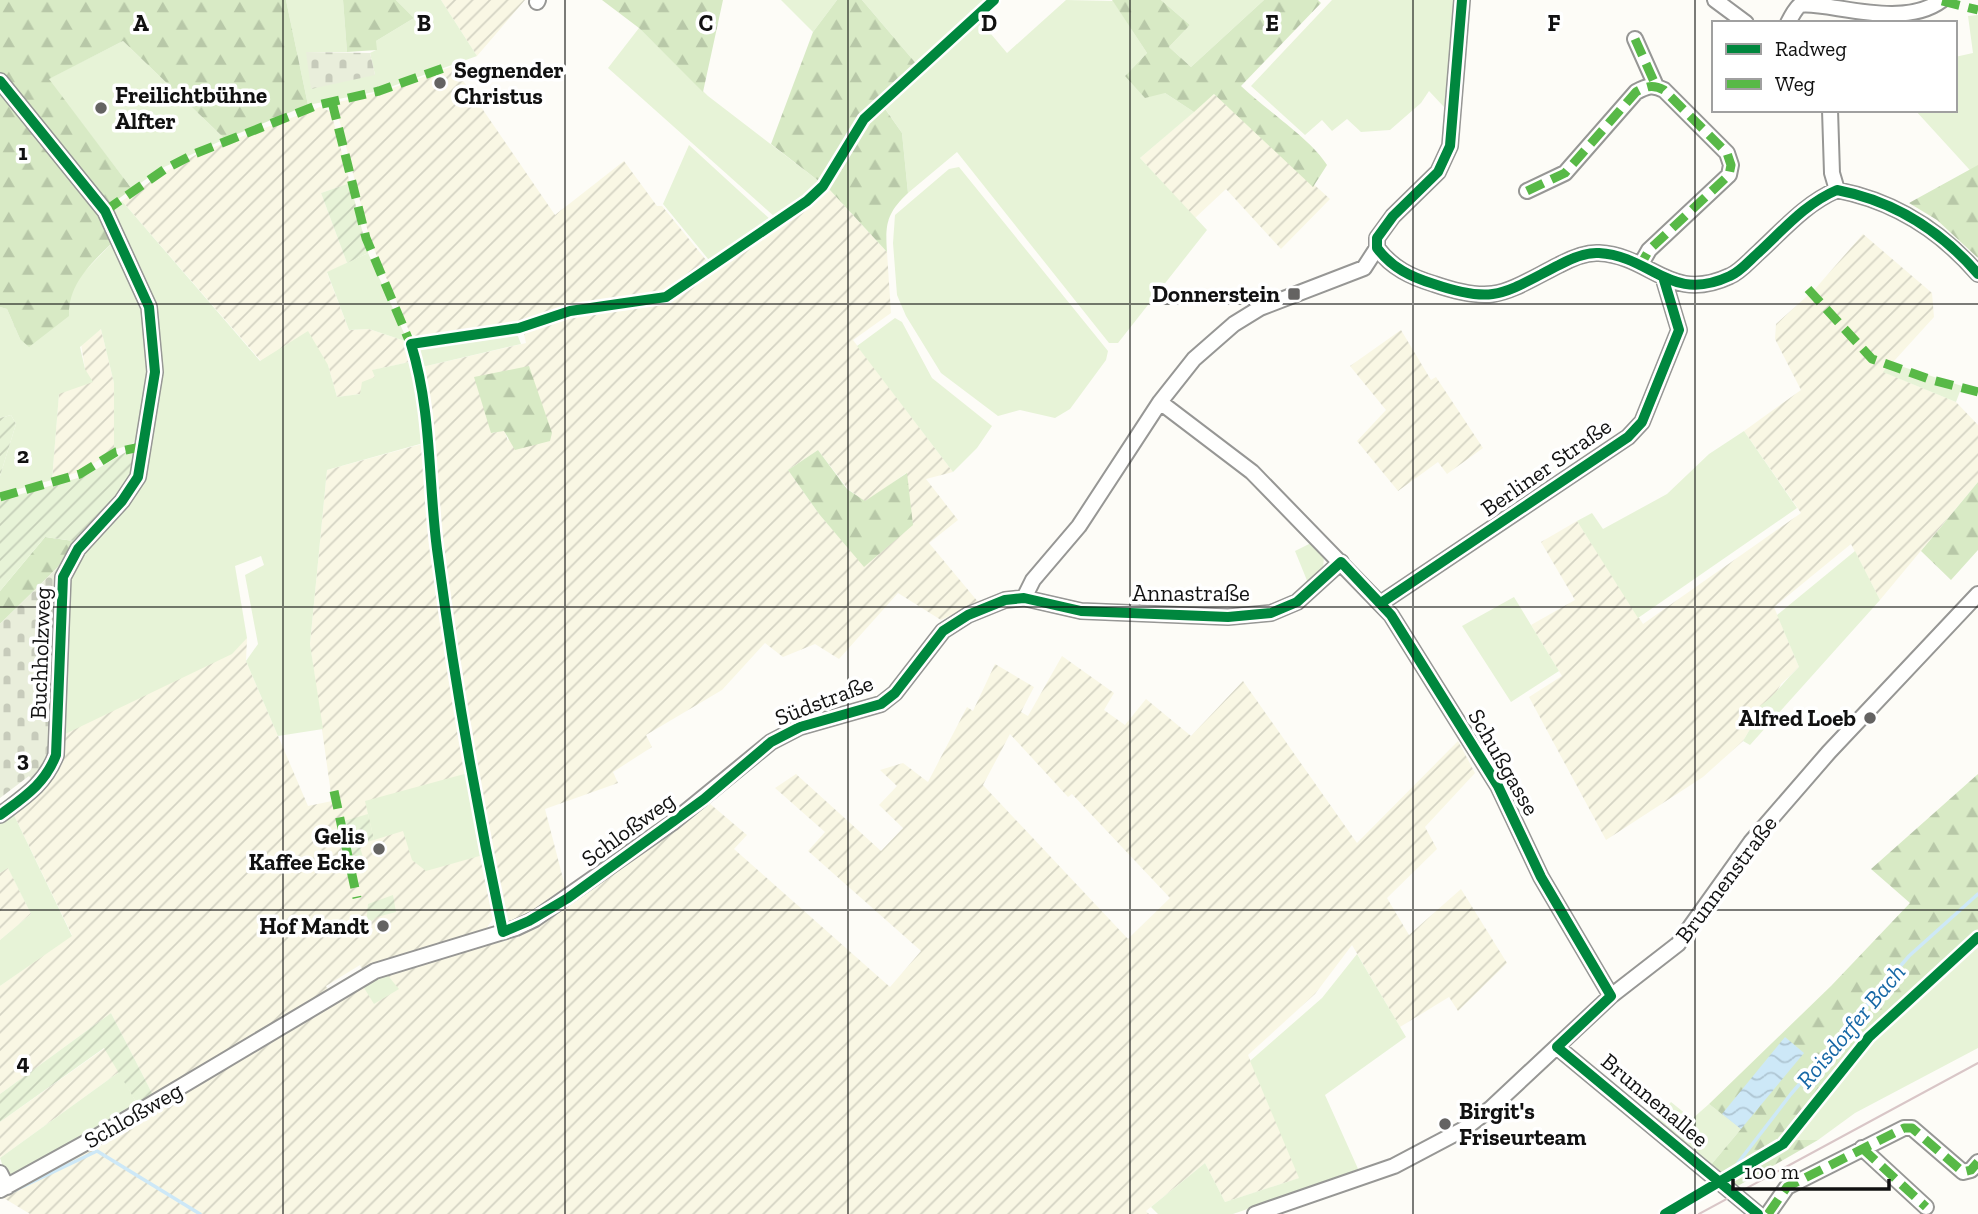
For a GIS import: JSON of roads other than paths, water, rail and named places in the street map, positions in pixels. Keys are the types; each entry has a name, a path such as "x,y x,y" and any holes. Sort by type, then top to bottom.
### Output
{"street":[{"path":"1364,268 1377,248 1377,238 1393,216 1438,173 1450,146 1462,0"},
{"path":"1715,0 1743,21"},
{"path":"1789,21 1800,5 1808,1 1830,1 1903,13 1927,9 1942,0"},
{"path":"1635,39 1656,86 1727,153 1731,165 1729,175 1649,250 1642,264"},
{"name":"Buchholzweg","path":"0,81 105,211 113,226 149,307 155,372 138,477 122,501 79,549 63,577 56,755 49,774 39,786 0,815"},
{"path":"1527,191 1565,173 1636,92 1656,86"},
{"path":"1830,112 1832,173 1837,190"},
{"path":"1024,598 1033,580 1086,516 1160,402 1194,359 1234,324 1259,307 1364,268 1393,267 1468,296 1489,296 1508,291 1568,260 1595,253 1620,255 1642,264 1664,280 1708,284 1732,276 1808,207 1837,190 1883,205 1917,220 1958,251 1978,274"},
{"path":"1377,248 1393,267"},
{"name":"Berliner Straße","path":"1381,603 1628,437 1642,422 1679,330 1664,280"},
{"name":"Schußgasse","path":"1160,402 1252,472 1381,603 1498,786 1541,877 1611,996"},
{"name":"Annastraße","path":"1024,598 1081,611 1228,617 1271,613 1297,602 1341,562"},
{"name":"Brunnenstraße","path":"1255,1214 1281,1210 1394,1166 1464,1129 1611,996 1678,944 1751,842 1829,752 1978,594"},
{"name":"Südstraße","path":"768,745 800,727 881,704 895,694 943,631 968,615 1005,600 1024,598"},
{"name":"Schloßweg","path":"2,1184 98,1136 375,971 516,928 535,919 672,823 768,745"},
{"name":"Brunnenallee","path":"1557,1047 1758,1214"},
{"path":"1768,1214 1787,1187 1904,1128 1912,1128 1963,1172 1971,1170 1978,1162"},
{"path":"1862,1148 1926,1207"}],"water":[{"path":"1785,1037 1804,1053 1741,1129 1722,1114"}],"waterway":[{"name":"Roisdorfer Bach","path":"1734,1168 1791,1094 1909,956 1978,894"},
{"path":"5,1195 97,1151 200,1214"}],"tram line":[{"path":"1699,1214 1978,1063"}],"place":[{"name":"Segnender Christus","path":"440,83"},
{"name":"Freilichtbühne Alfter","path":"101,108"},
{"name":"Donnerstein","path":"1294,294"},
{"name":"Alfred Loeb","path":"1870,718"},
{"name":"Gelis Kaffee Ecke","path":"379,849"},
{"name":"Hof Mandt","path":"383,926"},
{"name":"Birgit's Friseurteam","path":"1445,1124"}]}
